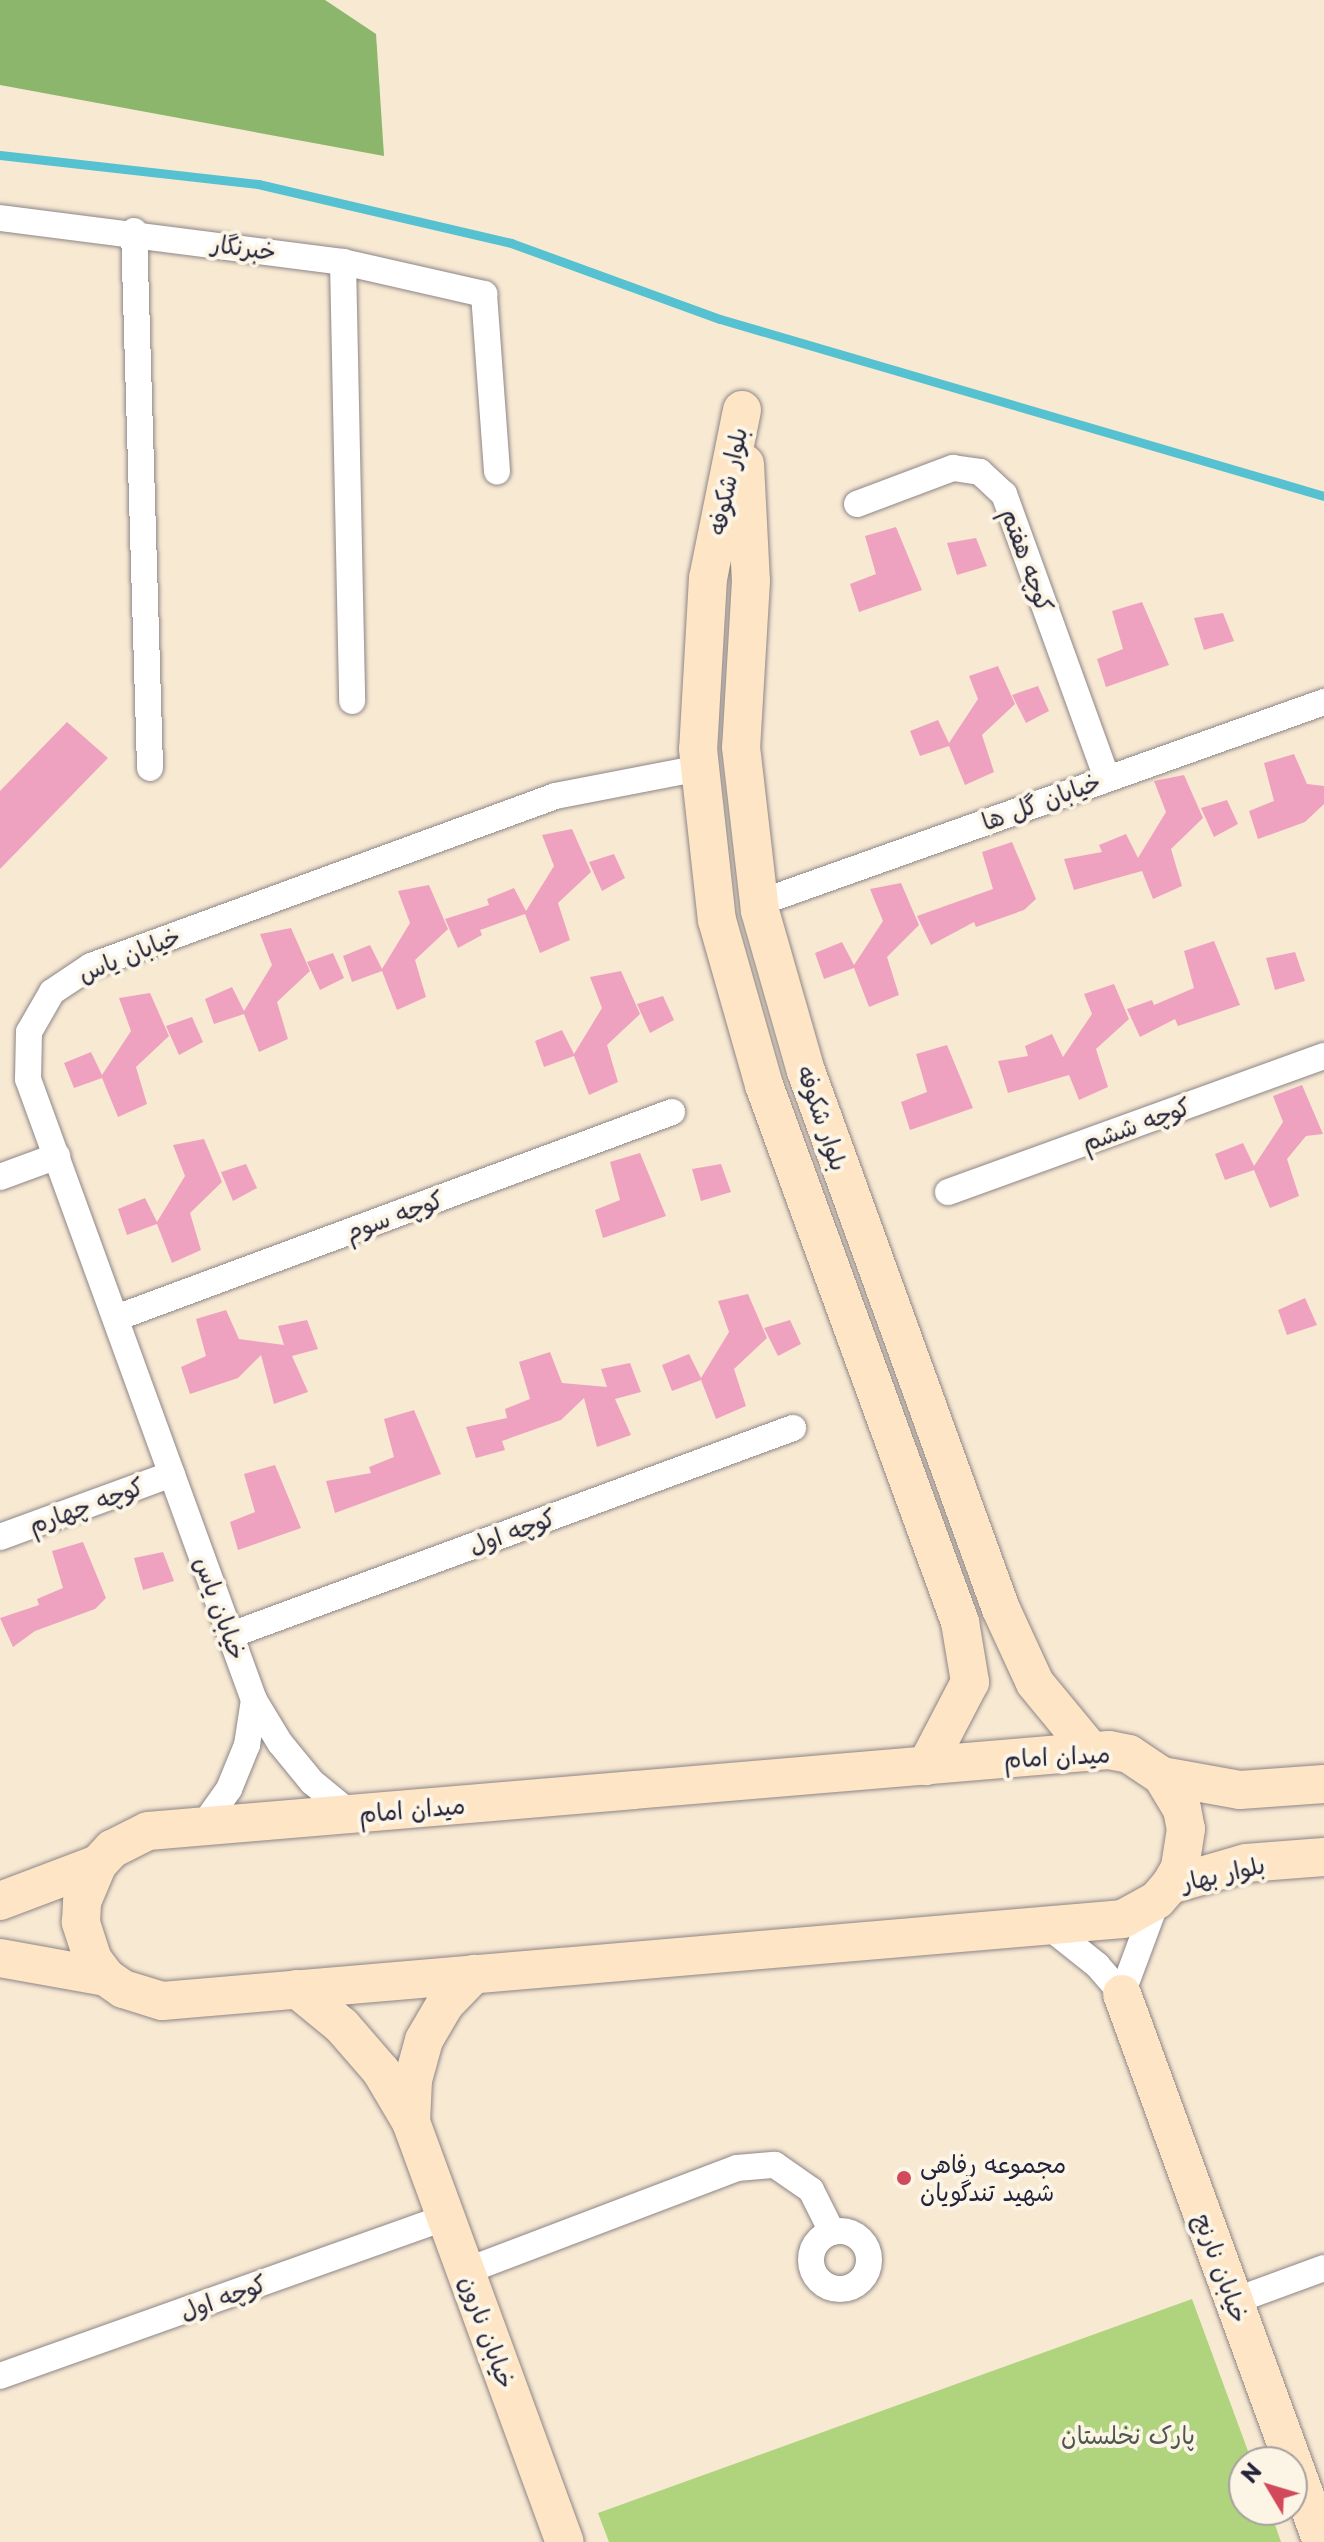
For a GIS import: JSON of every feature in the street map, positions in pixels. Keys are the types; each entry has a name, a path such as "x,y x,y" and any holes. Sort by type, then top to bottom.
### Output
{"street":[{"name":"خبرنگار","path":"0,218 134,231 343,262 484,294 497,472"},
{"path":"134,231 150,768"},
{"path":"343,262 352,701"},
{"name":"بلوار شکوفه","path":"926,1766 970,1682 960,1622 764,1085 717,920 700,768 708,578 742,410 751,581 741,747 759,903 806,1071 1001,1609 1035,1683 1091,1751"},
{"name":"کوچه هفتم","path":"857,504 953,468 980,472 1004,494 1107,778"},
{"name":"خیابان گل ها","path":"759,903 1324,702"},
{"name":"خیابان یاس","path":"254,1700 231,1635 165,1476 116,1318 28,1079 26,1055 38,1011 70,977 555,796 700,768"},
{"name":"کوچه ششم","path":"948,1192 1324,1056"},
{"name":"کوچه سوم","path":"116,1318 672,1112"},
{"path":"0,1177 57,1156"},
{"name":"کوچه اول","path":"231,1635 793,1428"},
{"name":"کوچه چهارم","path":"0,1536 165,1476"},
{"path":"254,1700 304,1772 351,1814"},
{"path":"202,1827 229,1789 247,1745 254,1700"},
{"name":"میدان امام","path":"106,1977 93,1960 81,1922 85,1892 98,1864 129,1838 202,1827 1091,1751 1129,1754 1162,1776 1178,1800 1186,1829 1180,1868 1164,1893"},
{"path":"1162,1776 1240,1790 1324,1784"},
{"name":"بلوار بهار","path":"1164,1893 1246,1863 1324,1857"},
{"path":"0,1901 98,1864"},
{"path":"1048,1926 1097,1965 1122,1994 1164,1893"},
{"path":"0,1958 106,1977 123,1989 162,2001 1123,1919 1164,1893"},
{"path":"411,2122 413,2080 424,2040 445,2004 474,1974"},
{"path":"297,1989 342,2026 381,2071 411,2122"},
{"name":"خیابان نارنج","path":"1122,1994 1322,2542"},
{"name":"خیابان نارون","path":"411,2122 565,2542"},
{"path":"466,2271 737,2168 775,2165 811,2190 832,2232"},
{"name":"کوچه اول","path":"0,2376 446,2217"},
{"path":"1234,2301 1324,2268"}],"green space":[{"path":"0,0 325,0 376,34 384,156 0,85"},
{"name":"پارک نخلستان","path":"1192,2299 1246,2446 1228,2446 1228,2526 1276,2526 1281,2542 609,2542 598,2513"}],"building":[{"path":"896,527 922,590 859,612 850,584 876,574 865,536"},
{"path":"976,538 987,566 957,575 947,543"},
{"path":"1142,602 1169,665 1106,687 1097,659 1123,649 1112,611"},
{"path":"1223,613 1234,641 1204,650 1194,618"},
{"path":"998,666 1015,704 982,735 994,772 965,785 949,746 920,756 910,731 938,720 949,743 978,699 969,676"},
{"path":"1038,686 1049,711 1026,723 1012,695"},
{"path":"67,722 108,758 0,869 0,791"},
{"path":"1294,754 1307,784 1324,786 1324,804 1305,822 1258,839 1249,811 1274,801 1264,763"},
{"path":"1184,775 1203,818 1171,849 1182,886 1153,899 1142,871 1074,890 1064,859 1102,852 1099,845 1126,834 1138,858 1166,812 1154,781"},
{"path":"1227,800 1238,824 1214,837 1201,808"},
{"path":"572,829 591,872 558,903 570,940 540,953 525,914 480,930 482,935 458,948 445,919 489,905 487,899 514,888 526,911 554,866 542,835"},
{"path":"1012,842 1036,899 1024,910 976,927 974,922 931,945 917,916 993,889 982,852"},
{"path":"614,854 625,878 602,891 589,862"},
{"path":"901,883 919,925 887,957 899,995 869,1007 854,968 824,979 815,953 842,942 854,965 883,921 870,889"},
{"path":"429,885 448,929 415,960 426,997 397,1010 382,971 352,982 343,956 370,945 382,969 410,923 398,891"},
{"path":"291,928 310,971 277,1002 288,1039 259,1052 244,1014 214,1024 205,999 232,987 244,1011 272,965 260,934"},
{"path":"1214,941 1240,1005 1178,1026 1175,1019 1140,1037 1127,1009 1152,1000 1154,1005 1194,988 1184,951"},
{"path":"1295,952 1305,981 1275,990 1266,958"},
{"path":"333,953 344,978 320,990 307,962"},
{"path":"621,971 640,1014 607,1045 618,1082 589,1095 574,1056 544,1067 535,1041 562,1030 574,1054 602,1008 590,977"},
{"path":"1114,984 1129,1019 1096,1049 1108,1087 1079,1100 1069,1075 1008,1093 998,1061 1028,1056 1025,1046 1052,1034 1063,1057 1092,1014 1084,994"},
{"path":"150,993 169,1036 136,1067 147,1104 118,1117 102,1078 74,1088 64,1063 91,1052 102,1075 131,1031 119,998"},
{"path":"663,996 674,1020 650,1033 637,1004"},
{"path":"192,1017 203,1042 179,1055 166,1026"},
{"path":"947,1045 973,1108 910,1130 901,1102 927,1092 916,1054"},
{"path":"1302,1085 1323,1134 1306,1136 1287,1159 1299,1196 1270,1208 1254,1170 1225,1180 1215,1154 1243,1143 1254,1166 1283,1122 1273,1096"},
{"path":"204,1139 222,1182 190,1213 201,1250 172,1263 157,1224 127,1235 118,1209 145,1198 157,1222 185,1176 173,1145"},
{"path":"640,1153 666,1216 603,1238 595,1210 620,1200 610,1162"},
{"path":"246,1164 257,1188 233,1201 221,1172"},
{"path":"721,1164 731,1192 701,1201 692,1169"},
{"path":"748,1294 767,1338 734,1369 746,1406 716,1419 701,1380 672,1391 662,1365 689,1354 701,1378 729,1332 718,1301"},
{"path":"1305,1298 1317,1325 1287,1335 1278,1310"},
{"path":"226,1310 239,1339 284,1345 278,1326 307,1320 318,1349 292,1356 308,1392 274,1404 261,1355 238,1378 190,1394 181,1367 206,1356 196,1319"},
{"path":"790,1320 801,1344 778,1356 764,1328"},
{"path":"550,1352 562,1383 607,1387 601,1369 630,1363 641,1392 615,1399 631,1435 597,1447 584,1398 561,1420 502,1441 505,1450 476,1458 466,1427 507,1418 505,1409 530,1399 519,1362"},
{"path":"414,1410 441,1474 335,1513 326,1481 371,1473 369,1467 394,1457 384,1419"},
{"path":"275,1465 301,1528 238,1550 230,1522 255,1512 244,1474"},
{"path":"83,1542 106,1598 95,1609 35,1631 13,1647 0,1618 39,1605 37,1599 63,1588 52,1551"},
{"path":"163,1552 174,1581 143,1590 134,1558"}],"waterway":[{"path":"0,155 258,184 511,243 720,319 1324,496"}],"place":[{"name":"مجموعه رفاهی شهید تندگویان","path":"904,2178"}]}
